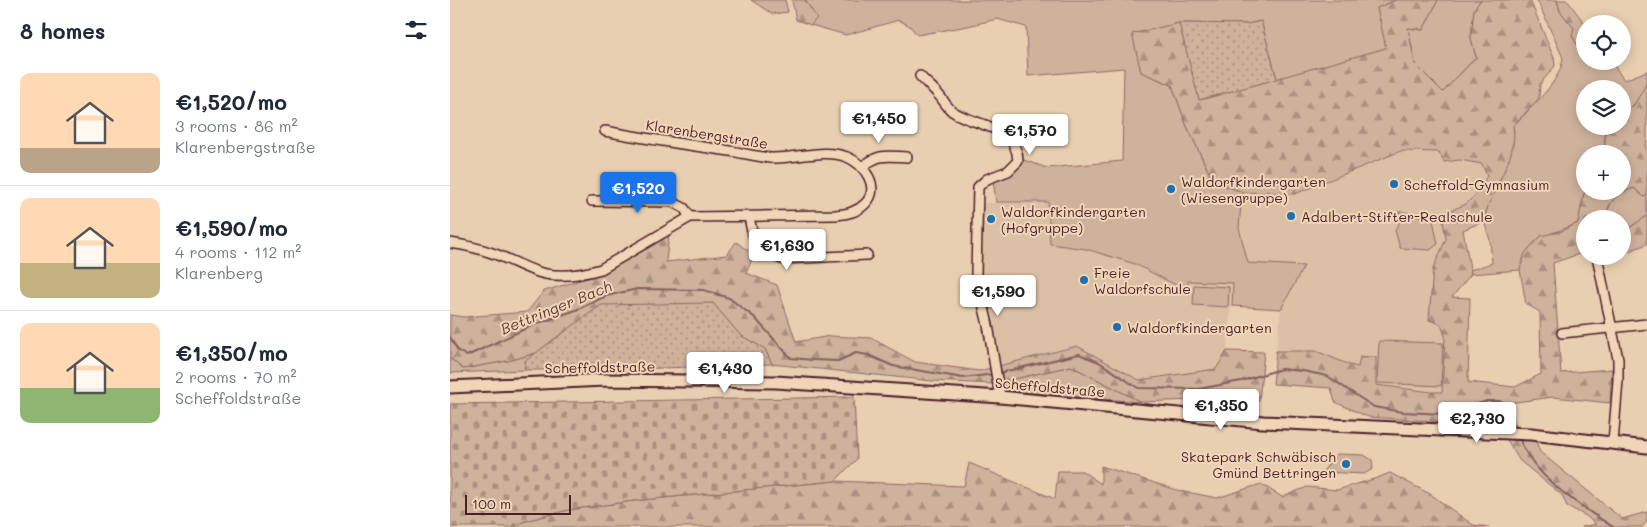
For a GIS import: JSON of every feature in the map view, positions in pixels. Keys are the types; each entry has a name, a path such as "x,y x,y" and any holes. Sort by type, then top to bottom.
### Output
{"main road":[{"name":"Scheffoldstraße","path":"450,387 605,380 720,381 999,392 1263,422 1509,432 1647,447"}],"street":[{"path":"920,76 950,110 972,121 995,128 1006,135 1018,150 1018,161 1008,171 987,179 978,187 976,274 988,325 999,392"},
{"name":"Klarenbergstraße","path":"605,131 662,142 771,158 827,154 847,157 862,167"},
{"path":"450,242 492,253 537,272 553,275 585,274 601,268 690,217 835,215 851,213 860,209 868,201 871,190 871,180 862,167 874,158 881,156 907,157"},
{"path":"592,201 672,202 684,208 690,217"},
{"path":"749,217 753,238 760,249 770,256 782,259 868,255"},
{"path":"1599,265 1618,359 1613,443"},
{"path":"1562,333 1647,324"}],"shaded area":[{"path":"1401,151 1439,152 1444,162 1460,160 1482,164 1487,176 1476,194 1466,204 1450,211 1443,222 1446,239 1433,269 1441,324 1445,336 1442,392 1375,385 1375,357 1359,367 1316,351 1276,351 1281,309 1304,266 1248,263 1239,228 1242,192 1295,194"},
{"path":"1048,202 1051,244 1086,249 1135,264 1186,291 1188,281 1233,283 1227,351 1216,369 1139,380 1077,346 999,366 979,272 981,203"}],"green space":[{"path":"751,0 785,0 788,12 772,14"},
{"path":"792,0 805,0 817,18 811,25 796,20"},
{"path":"805,0 1396,0 1377,8 1387,48 1277,79 1261,21 1247,24 1179,23 1133,34 1141,72 1172,85 1186,124 1213,181 1242,192 1239,228 1248,263 1304,266 1281,309 1232,306 1233,283 1188,281 1187,291 1135,264 1086,249 1050,244 1048,202 996,202 993,180 1009,174 1024,160 1047,168 1122,161 1124,68 1028,76 1026,27 997,19 917,35 910,26 899,20 846,35 811,25 816,18"},
{"path":"1396,0 1438,0 1423,30 1408,28 1415,64 1443,92 1476,57 1471,38 1474,9 1481,0 1530,0 1554,58 1555,66 1540,84 1539,98 1513,126 1512,150 1491,198 1484,221 1463,230 1471,274 1452,297 1470,298 1468,382 1515,387 1541,374 1540,312 1526,304 1520,270 1525,253 1541,236 1562,231 1576,224 1576,255 1553,263 1561,373 1612,369 1610,403 1553,397 1486,406 1464,420 1463,423 1368,417 1335,402 1331,388 1273,384 1276,351 1316,351 1358,367 1360,357 1376,357 1376,385 1442,392 1445,336 1441,324 1429,320 1433,269 1446,239 1443,222 1450,211 1466,204 1476,194 1487,176 1482,164 1460,160 1444,162 1439,152 1401,151 1295,194 1242,192 1213,181 1186,124 1172,85 1141,72 1132,34 1179,23 1200,100 1386,48 1377,8"},
{"path":"1438,0 1481,0 1474,9 1471,38 1476,57 1443,92 1415,64 1408,28 1423,30"},
{"path":"1537,0 1557,0 1560,11 1574,28 1576,70 1617,70 1624,80 1576,80 1576,135 1605,135 1605,145 1576,145 1576,200 1583,200 1581,210 1576,210 1576,224 1541,238 1534,243 1524,257 1520,270 1471,274 1470,270 1492,263 1490,240 1484,221 1514,132 1513,126 1551,85 1561,67 1563,58"},
{"path":"1557,0 1567,0 1578,15 1576,15 1576,43 1572,36 1574,28 1560,11"},
{"path":"1261,21 1277,79 1199,100 1179,23 1247,24"},
{"path":"1647,71 1644,90 1631,107 1631,80 1624,80"},
{"path":"1647,83 1647,142 1645,145 1647,151 1647,195 1644,197 1634,188 1631,189 1631,145 1605,145 1605,135 1631,135 1631,107"},
{"path":"1634,188 1644,197 1647,195 1647,216 1631,227 1631,210 1608,210 1613,200 1631,200 1631,189"},
{"path":"1583,200 1613,200 1608,210 1581,210"},
{"path":"1398,212 1405,212 1433,220 1438,244 1430,250 1400,248 1395,230 1400,222"},
{"path":"1647,216 1647,244 1631,250 1631,227"},
{"path":"669,234 666,262 727,255 736,242 754,255 746,273 777,285 796,342 830,336 871,338 915,362 979,371 1077,346 1139,380 1216,369 1227,351 1264,352 1259,401 1250,405 1195,400 1141,402 1071,366 993,384 933,381 772,364 765,349 740,335 712,303 561,334 536,353 512,360 463,369 450,358 450,315 464,317 527,312 544,291 604,273"},
{"path":"1194,285 1229,287 1228,307 1193,305"},
{"path":"713,303 740,335 765,349 772,364 608,370 525,370 525,361 601,305"},
{"path":"1379,341 1443,343 1441,386 1377,383"},
{"path":"536,353 525,361 525,370 450,373 450,358 463,369 512,360"},
{"path":"1071,366 1141,402 1007,391 1003,381"},
{"path":"854,397 857,459 835,481 633,501 568,510 525,521 511,527 450,527 450,404"},
{"path":"1506,438 1536,441 1540,452 1622,519 1647,512 1647,521 1642,527 1582,527 1596,524 1586,516 1567,506 1562,495 1520,461"},
{"name":"Skatepark Schwäbisch Gmünd Bettringen","path":"1337,454 1364,455 1372,460 1373,469 1364,474 1322,472"},
{"path":"969,463 1055,499 1058,471 1082,471 1101,484 1101,466 1177,490 1217,498 1261,484 1282,497 1307,487 1337,490 1390,473 1430,494 1473,525 1489,527 511,527 525,521 568,510 633,501 835,481 964,486"}],"waterway":[{"name":"Bettringer Bach","path":"450,337 458,351 467,356 533,325 576,310 606,296 637,289 704,290 729,298 754,317 791,358 838,361 856,353 868,355 893,366 963,378 994,374"},
{"name":"Bettringer Bach","path":"999,373 1079,354 1099,362 1138,388 1199,389 1241,381 1281,369 1303,371 1327,376 1374,407 1403,412 1446,414 1487,401 1500,401 1508,406 1516,428"},
{"name":"Bettringer Bach","path":"1519,437 1525,451 1535,465 1558,489 1613,527"}],"place":[{"name":"Scheffold-Gymnasium","path":"1394,184"},
{"name":"Waldorfkindergarten (Wiesengruppe)","path":"1171,189"},
{"name":"Adalbert-Stifter-Realschule","path":"1291,216"},
{"name":"Waldorfkindergarten (Hofgruppe)","path":"991,219"},
{"name":"Freie Waldorfschule","path":"1084,280"},
{"name":"Waldorfkindergarten","path":"1117,327"},
{"name":"Skatepark Schwäbisch Gmünd Bettringen","path":"1346,464"}]}
